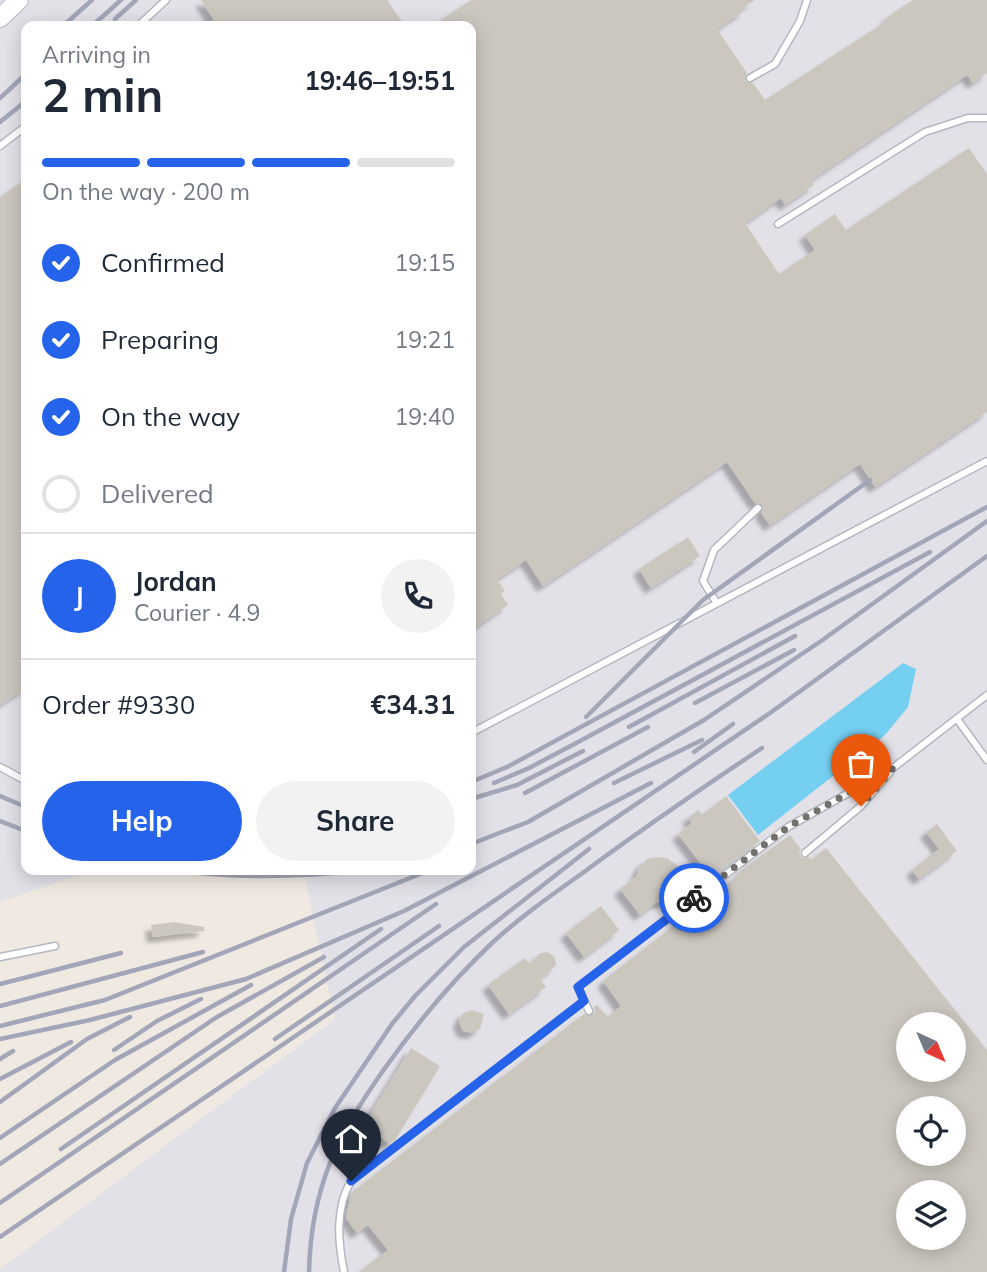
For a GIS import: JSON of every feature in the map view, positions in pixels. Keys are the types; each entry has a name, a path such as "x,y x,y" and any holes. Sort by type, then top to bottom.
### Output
{"main road":[{"path":"0,18 19,0"}],"lane":[{"path":"143,21 166,0"},
{"path":"750,78 775,64 800,21 807,0"},
{"path":"778,224 925,132 968,118 987,118"},
{"path":"0,146 21,131"},
{"path":"476,730 987,461"},
{"path":"716,602 703,581 714,550 758,508"},
{"path":"589,1011 578,987 788,827 893,768 987,695"},
{"path":"957,719 987,761"},
{"path":"0,768 21,778"},
{"path":"805,853 861,806 893,768"},
{"path":"0,957 55,946"},
{"path":"344,1272 339,1212 344,1192 351,1181 584,1001"},
{"path":"351,1181 352,1166 366,1134"}],"shaded area":[{"path":"0,0 987,0 987,1272 0,1272 0,1269 335,1019 304,875 476,875 476,21 21,21 21,875 78,875 0,902"}],"water":[{"path":"903,663 916,669 908,707 885,735 758,835 728,795"}],"building":[{"path":"201,0 387,0 402,21 215,21"},
{"path":"471,0 755,0 717,29 747,73 745,81 753,83 765,100 888,20 886,18 913,0 987,0 987,73 973,83 967,75 811,180 814,185 785,205 781,198 745,223 779,274 815,250 805,235 835,214 846,230 969,148 987,174 987,412 875,487 860,464 770,525 761,513 763,505 755,503 727,462 543,586 526,560 497,579 505,591 501,594 508,605 476,627 476,21 440,21"},
{"path":"21,182 21,691 0,705 0,197"},
{"path":"688,537 700,556 651,588 639,569"},
{"path":"726,796 760,841 711,877 678,834 692,823 688,818 698,810 702,815"},
{"path":"937,824 957,851 919,879 912,870 939,849 926,832"},
{"path":"790,835 801,849 799,853 802,858 809,857 811,860 826,848 957,1012 896,1012 896,1082 966,1082 966,1024 987,1050 987,1272 359,1272 388,1250 368,1225 357,1233 346,1218 351,1193 584,1014 592,1016 594,1007 597,1005 608,1017 621,1006 603,981 717,892 727,898 720,889 741,873 740,871"},
{"path":"667,858 680,867 680,890 675,898 655,903 640,915 620,889 636,877 640,866 647,859"},
{"path":"601,906 619,930 584,957 566,933"},
{"path":"174,922 204,927 204,931 153,937 151,925"},
{"path":"548,952 555,957 556,965 540,979 546,987 509,1014 488,985 525,958 530,964 540,953"},
{"path":"472,1010 484,1014 480,1029 472,1033 463,1031 459,1022 463,1013"},
{"path":"411,1048 440,1066 390,1144 369,1129 362,1128"}],"railway":[{"path":"69,21 92,0"},
{"path":"98,21 121,0"},
{"path":"115,19 136,0"},
{"path":"0,98 21,79"},
{"path":"0,122 21,105"},
{"path":"586,717 703,600 870,480"},
{"path":"476,780 507,767 987,507"},
{"path":"476,842 528,822 704,720 824,639 987,521"},
{"path":"494,783 580,741 930,552"},
{"path":"0,1237 770,713 987,556"},
{"path":"629,727 795,636"},
{"path":"695,703 794,650"},
{"path":"694,752 733,724"},
{"path":"525,793 648,727"},
{"path":"614,783 702,740"},
{"path":"309,1272 311,1242 321,1188 340,1140 385,1068 436,1003 477,957 525,915 650,824 762,748"},
{"path":"476,797 517,785 583,751"},
{"path":"476,874 651,783"},
{"path":"0,796 21,805"},
{"path":"0,821 21,829"},
{"path":"284,1272 291,1219 307,1163 335,1108 392,1024 415,996 464,947 589,849"},
{"path":"223,875 294,875"},
{"path":"0,1026 105,1000 418,875"},
{"path":"0,1039 90,1020 246,979 404,911 473,875"},
{"path":"0,1203 436,904"},
{"path":"275,1039 439,926"},
{"path":"61,1149 381,929"},
{"path":"0,1006 203,952"},
{"path":"0,984 121,953"},
{"path":"0,1164 217,1017 324,957"},
{"path":"0,1138 115,1060 251,985"},
{"path":"114,1050 157,1021 201,999"},
{"path":"0,1102 87,1039 130,1017"},
{"path":"0,1079 71,1042"},
{"path":"0,1059 13,1051"}],"way so far":[{"path":"694,898 788,827 893,768 861,806"}],"route":[{"path":"351,1181 584,1001 578,987 694,898"}]}
